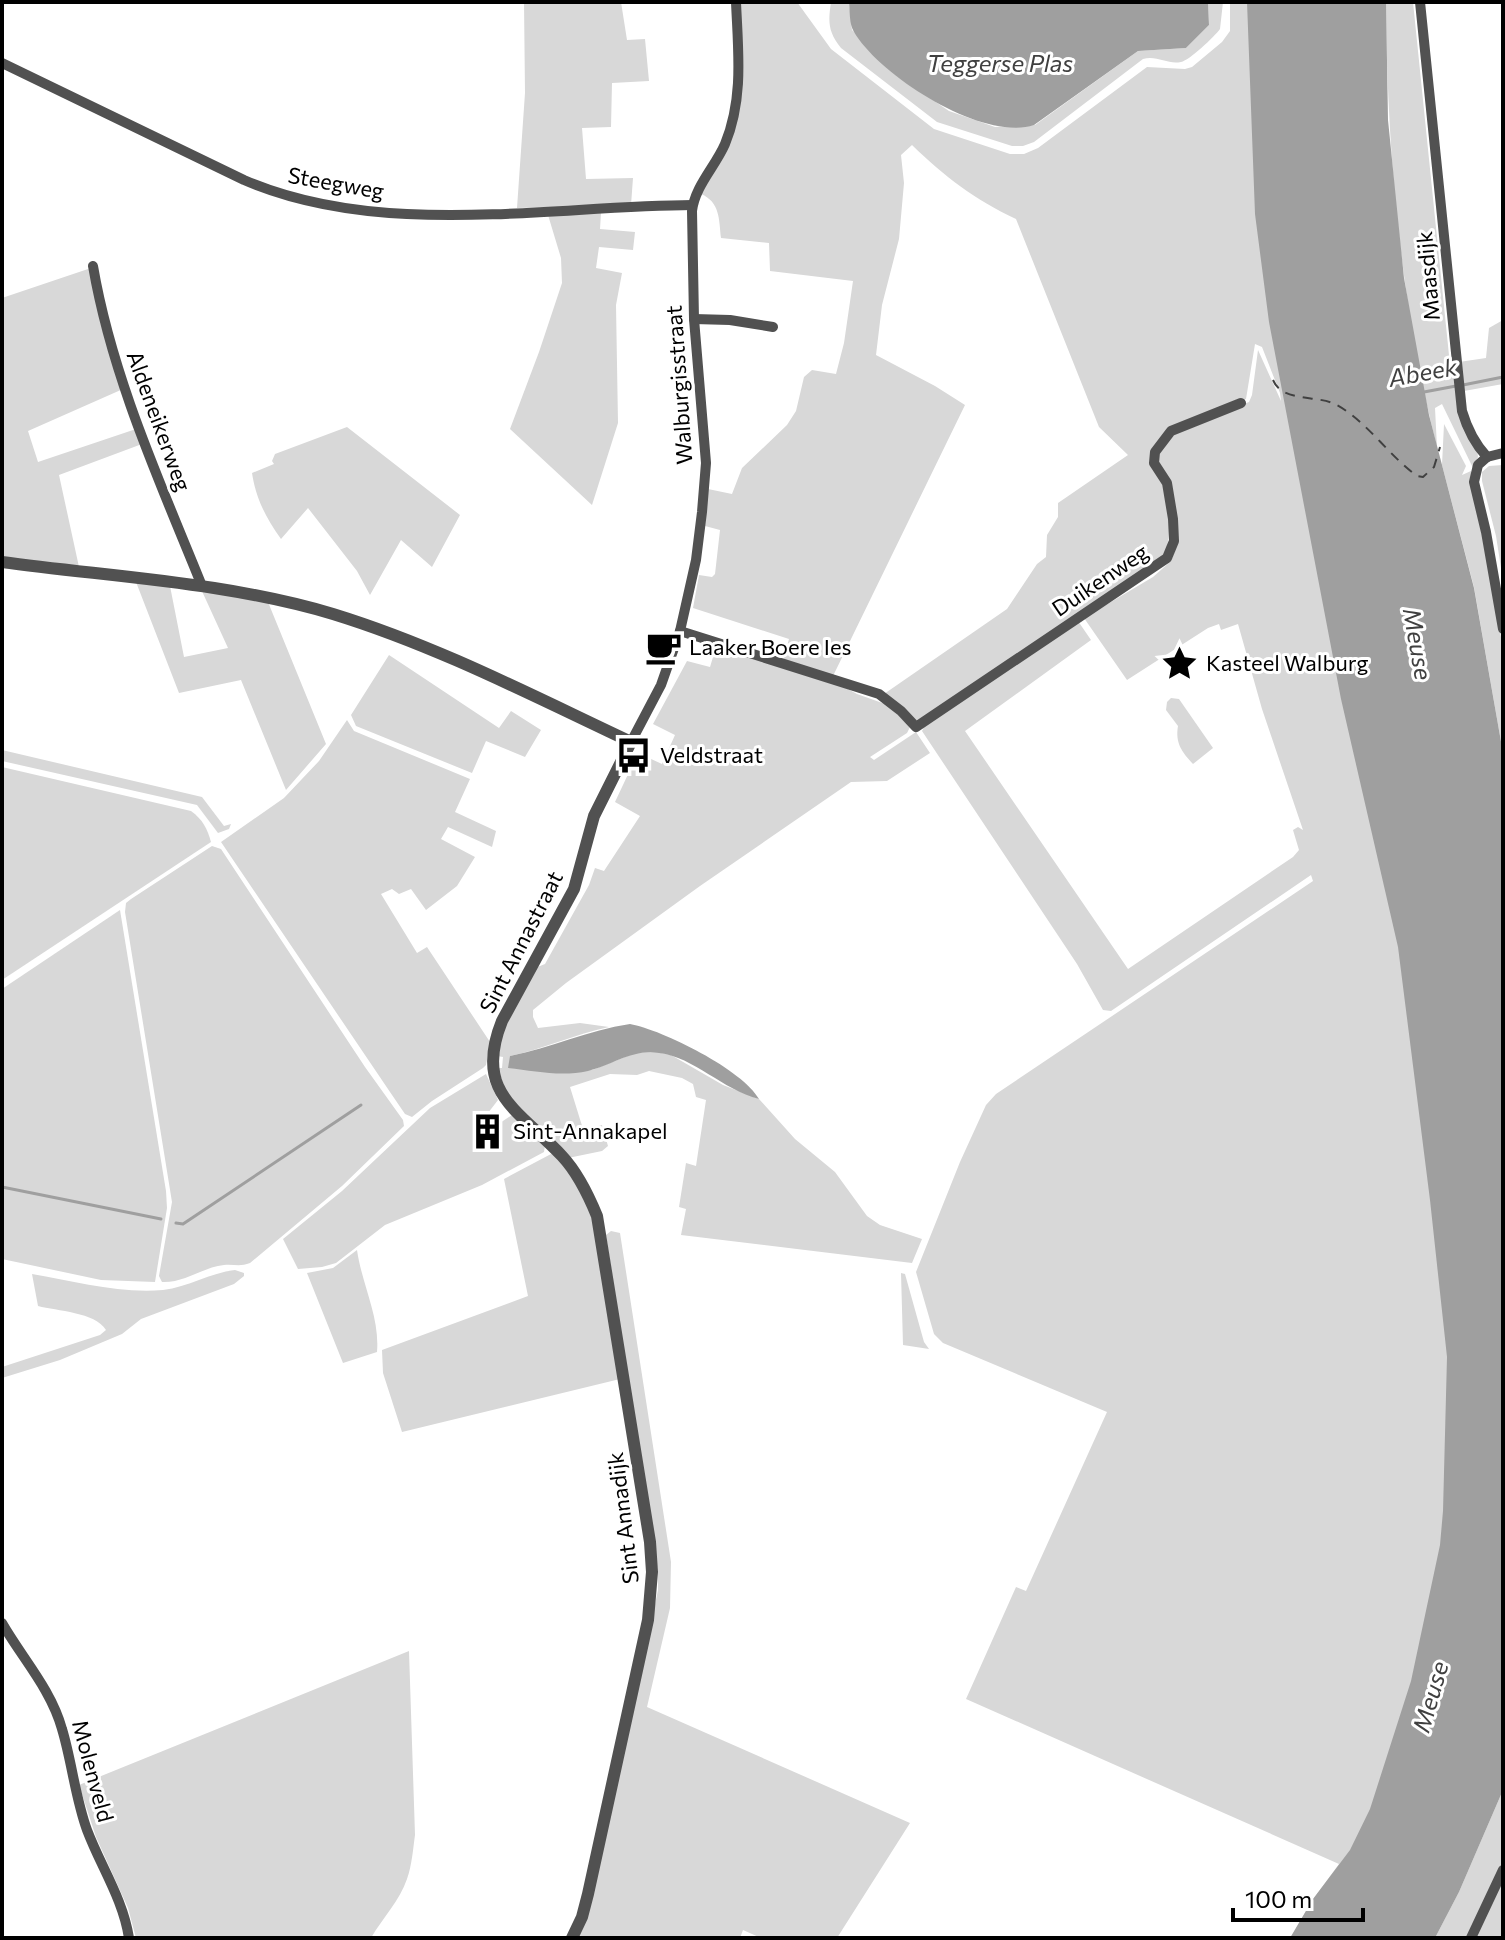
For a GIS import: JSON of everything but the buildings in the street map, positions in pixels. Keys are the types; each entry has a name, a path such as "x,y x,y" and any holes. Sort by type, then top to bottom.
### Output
{"street":[{"path":"692,205 722,151 734,115 739,74 736,2"},
{"name":"Maasdijk","path":"1420,2 1465,423 1487,457"},
{"name":"Steegweg","path":"2,63 244,180 313,203 365,212 448,214 692,205"},
{"name":"Walburgisstraat","path":"631,742 661,685 680,631 696,560 706,463 694,319 692,205"},
{"name":"Aldeneikerweg","path":"93,266 112,352 150,458 202,586"},
{"path":"694,319 730,320 773,327"},
{"name":"Duikenweg","path":"680,631 879,694 916,727 1167,558 1174,541 1173,519 1167,483 1154,463 1155,452 1171,431 1241,403"},
{"path":"1503,453 1487,457 1478,465 1474,482 1503,629"},
{"path":"2,562 202,586 333,614 453,659 631,742"},
{"name":"Sint Annastraat","path":"553,1147 504,1098 492,1069 494,1041 510,1005 574,889 599,801 631,742"},
{"name":"Sint Annadijk","path":"553,1147 582,1183 600,1231 652,1572 648,1620 637,1671 588,1894 572,1938"},
{"name":"Molenveld","path":"2,1623 47,1694 62,1728 87,1830 126,1915 129,1938"},
{"path":"1471,1938 1503,1870"}],"shaded area":[{"path":"524,2 621,2 627,40 645,39 649,81 612,83 611,127 582,128 586,179 633,178 631,205 517,208 525,93"},
{"path":"740,2 797,2 831,49 934,129 1010,154 1024,154 1038,148 1147,67 1192,67 1222,42 1230,31 1230,2 1302,2 1320,113 1330,242 1380,503 1444,630 1503,912 1503,1631 1488,1670 1452,1802 1398,1908 1377,1938 1291,1938 1311,1902 1339,1864 966,1699 1016,1587 1026,1591 1107,1412 943,1343 934,1334 916,1272 960,1162 986,1105 996,1094 1313,881 1311,875 1111,1011 1103,1010 1077,964 922,731 925,725 1078,621 1091,640 965,731 1128,969 1293,857 1299,850 1293,830 1298,827 1303,830 1262,709 1238,624 1221,630 1219,624 1208,628 1127,680 1084,618 1153,577 1171,561 1177,528 1170,482 1155,460 1164,440 1175,430 1249,402 1258,350 1281,401 1280,393 1262,347 1255,344 1246,399 1173,428 1153,450 1153,462 1166,488 1168,513 1168,542 1161,561 925,718 913,721 884,694 1007,609 1037,564 1046,557 1047,535 1058,517 1058,503 1128,455 1099,427 1016,219 961,186 912,145 901,155 904,183 899,239 882,305 876,355 965,405 833,676 783,660 789,639 693,608 699,575 712,577 715,574 720,530 705,526 708,489 732,494 742,468 787,425 796,411 804,377 812,370 836,374 853,281 770,271 769,243 721,238 715,206 701,194 728,145 738,110 742,74"},
{"path":"831,2 849,2 852,30 899,77 949,111 995,127 1035,125 1138,51 1186,48 1209,25 1208,2 1223,2 1220,29 1190,57 1176,63 1143,59 1034,142 1012,146 937,122 841,48 830,26"},
{"path":"1386,2 1413,2 1450,365 1477,448 1478,457 1473,468 1442,404 1435,408 1437,447 1424,392 1398,226 1389,114"},
{"path":"601,213 600,229 635,232 633,250 599,247 596,268 622,273 616,305 618,423 592,505 510,429 562,283 561,258 548,215"},
{"path":"91,270 101,325 123,389 28,431 38,462 136,429 142,444 59,475 79,567 2,558 2,298"},
{"path":"1503,320 1503,384 1464,391 1459,362 1486,358 1489,328"},
{"path":"1444,424 1466,466 1462,475 1471,471 1503,648 1503,753 1474,587 1442,465"},
{"path":"347,427 460,515 432,567 401,540 370,595 357,571 308,508 281,539 262,508 252,473 274,464 275,454"},
{"path":"1503,465 1503,581 1482,472 1489,466"},
{"path":"136,582 170,586 184,657 228,648 201,589 268,602 326,744 286,790 241,680 179,693"},
{"path":"717,644 837,683 888,705 910,727 907,733 870,757 874,760 916,732 930,753 887,781 851,782 700,886 533,1010 538,1028 580,1023 609,1027 510,1056 592,1070 635,1053 656,1052 671,1055 723,1085 759,1099 795,1139 835,1172 867,1216 880,1225 922,1239 912,1263 681,1235 686,1209 679,1207 686,1163 696,1166 706,1100 696,1097 693,1084 682,1078 649,1071 637,1075 610,1074 570,1087 583,1129 602,1125 608,1146 602,1151 568,1158 506,1092 498,1068 502,1068 503,1057 497,1056 502,1033 535,968 545,964 589,885 595,868 604,871 640,816 615,802 638,753 662,764 675,735 653,724 687,661 710,667"},
{"path":"389,655 499,728 511,711 541,730 525,757 486,741 472,773 356,726 351,715"},
{"path":"1171,698 1179,699 1213,748 1193,764 1180,747 1178,726 1166,710"},
{"path":"347,720 354,731 470,779 455,812 496,831 492,847 448,827 441,839 475,857 457,886 426,910 411,889 399,894 392,889 381,894 417,953 427,947 490,1042 483,1068 412,1117 405,1114 221,842 284,798 319,761"},
{"path":"2,750 202,797 224,826 231,824 229,829 218,833 197,805 2,761"},
{"path":"2,767 191,811 204,825 211,842 2,980"},
{"path":"212,846 221,849 403,1120 404,1126 342,1186 250,1263 216,1266 178,1280 162,1282 159,1276 172,1202 126,903"},
{"path":"120,910 166,1191 167,1208 155,1282 101,1280 2,1259 2,989"},
{"path":"486,1074 498,1100 488,1113 489,1122 480,1136 487,1139 494,1127 512,1115 545,1145 544,1152 482,1185 385,1225 336,1263 298,1269 283,1239 342,1191 430,1108"},
{"path":"551,1154 555,1155 583,1192 593,1218 620,1379 402,1432 383,1373 382,1350 528,1296 504,1179"},
{"path":"611,1231 620,1233 671,1562 670,1608 647,1707 910,1823 837,1938 761,1938 743,1930 740,1938 577,1938 627,1738 658,1590 658,1572 606,1235"},
{"path":"357,1250 376,1326 377,1352 343,1363 307,1273 333,1268"},
{"path":"235,1270 244,1273 244,1276 234,1284 141,1319 122,1334 60,1360 2,1378 2,1367 100,1335 106,1330 85,1316 38,1306 32,1274 147,1291 172,1288"},
{"path":"901,1273 905,1274 924,1342 929,1349 903,1345"},
{"path":"409,1651 413,1851 404,1887 371,1938 136,1938 128,1908 96,1837 79,1785"},
{"path":"1503,1790 1503,1938 1435,1938 1459,1892"}],"water":[{"name":"Teggerse Plas","path":"849,2 1208,2 1209,25 1186,48 1138,51 1034,125 1013,128 961,115 909,85 867,49 854,32"},
{"name":"Meuse","path":"1247,2 1386,2 1388,120 1404,278 1429,415 1474,588 1503,753 1503,1790 1459,1892 1435,1938 1290,1938 1313,1899 1350,1850 1370,1809 1411,1681 1440,1545 1447,1357 1398,947 1341,699 1269,322 1255,214"},
{"path":"630,1024 662,1034 720,1064 737,1076 759,1099 733,1089 684,1061 659,1053 631,1055 578,1073 508,1068 510,1056"}],"waterway":[{"name":"Abeek","path":"1463,385 1503,377"},
{"name":"Abeek","path":"1424,392 1456,386"},
{"path":"176,1223 183,1224 361,1105"},
{"path":"2,1187 161,1219"}],"ferry route":[{"path":"1273,380 1284,392 1327,401 1347,411 1417,476 1423,477 1434,467 1440,447"}],"place":[{"name":"Laaker Boere Ies","path":"663,647"},
{"name":"Kasteel Walburg","path":"1180,663"},
{"name":"Veldstraat","path":"634,755"},
{"name":"Sint-Annakapel","path":"487,1131"}]}
